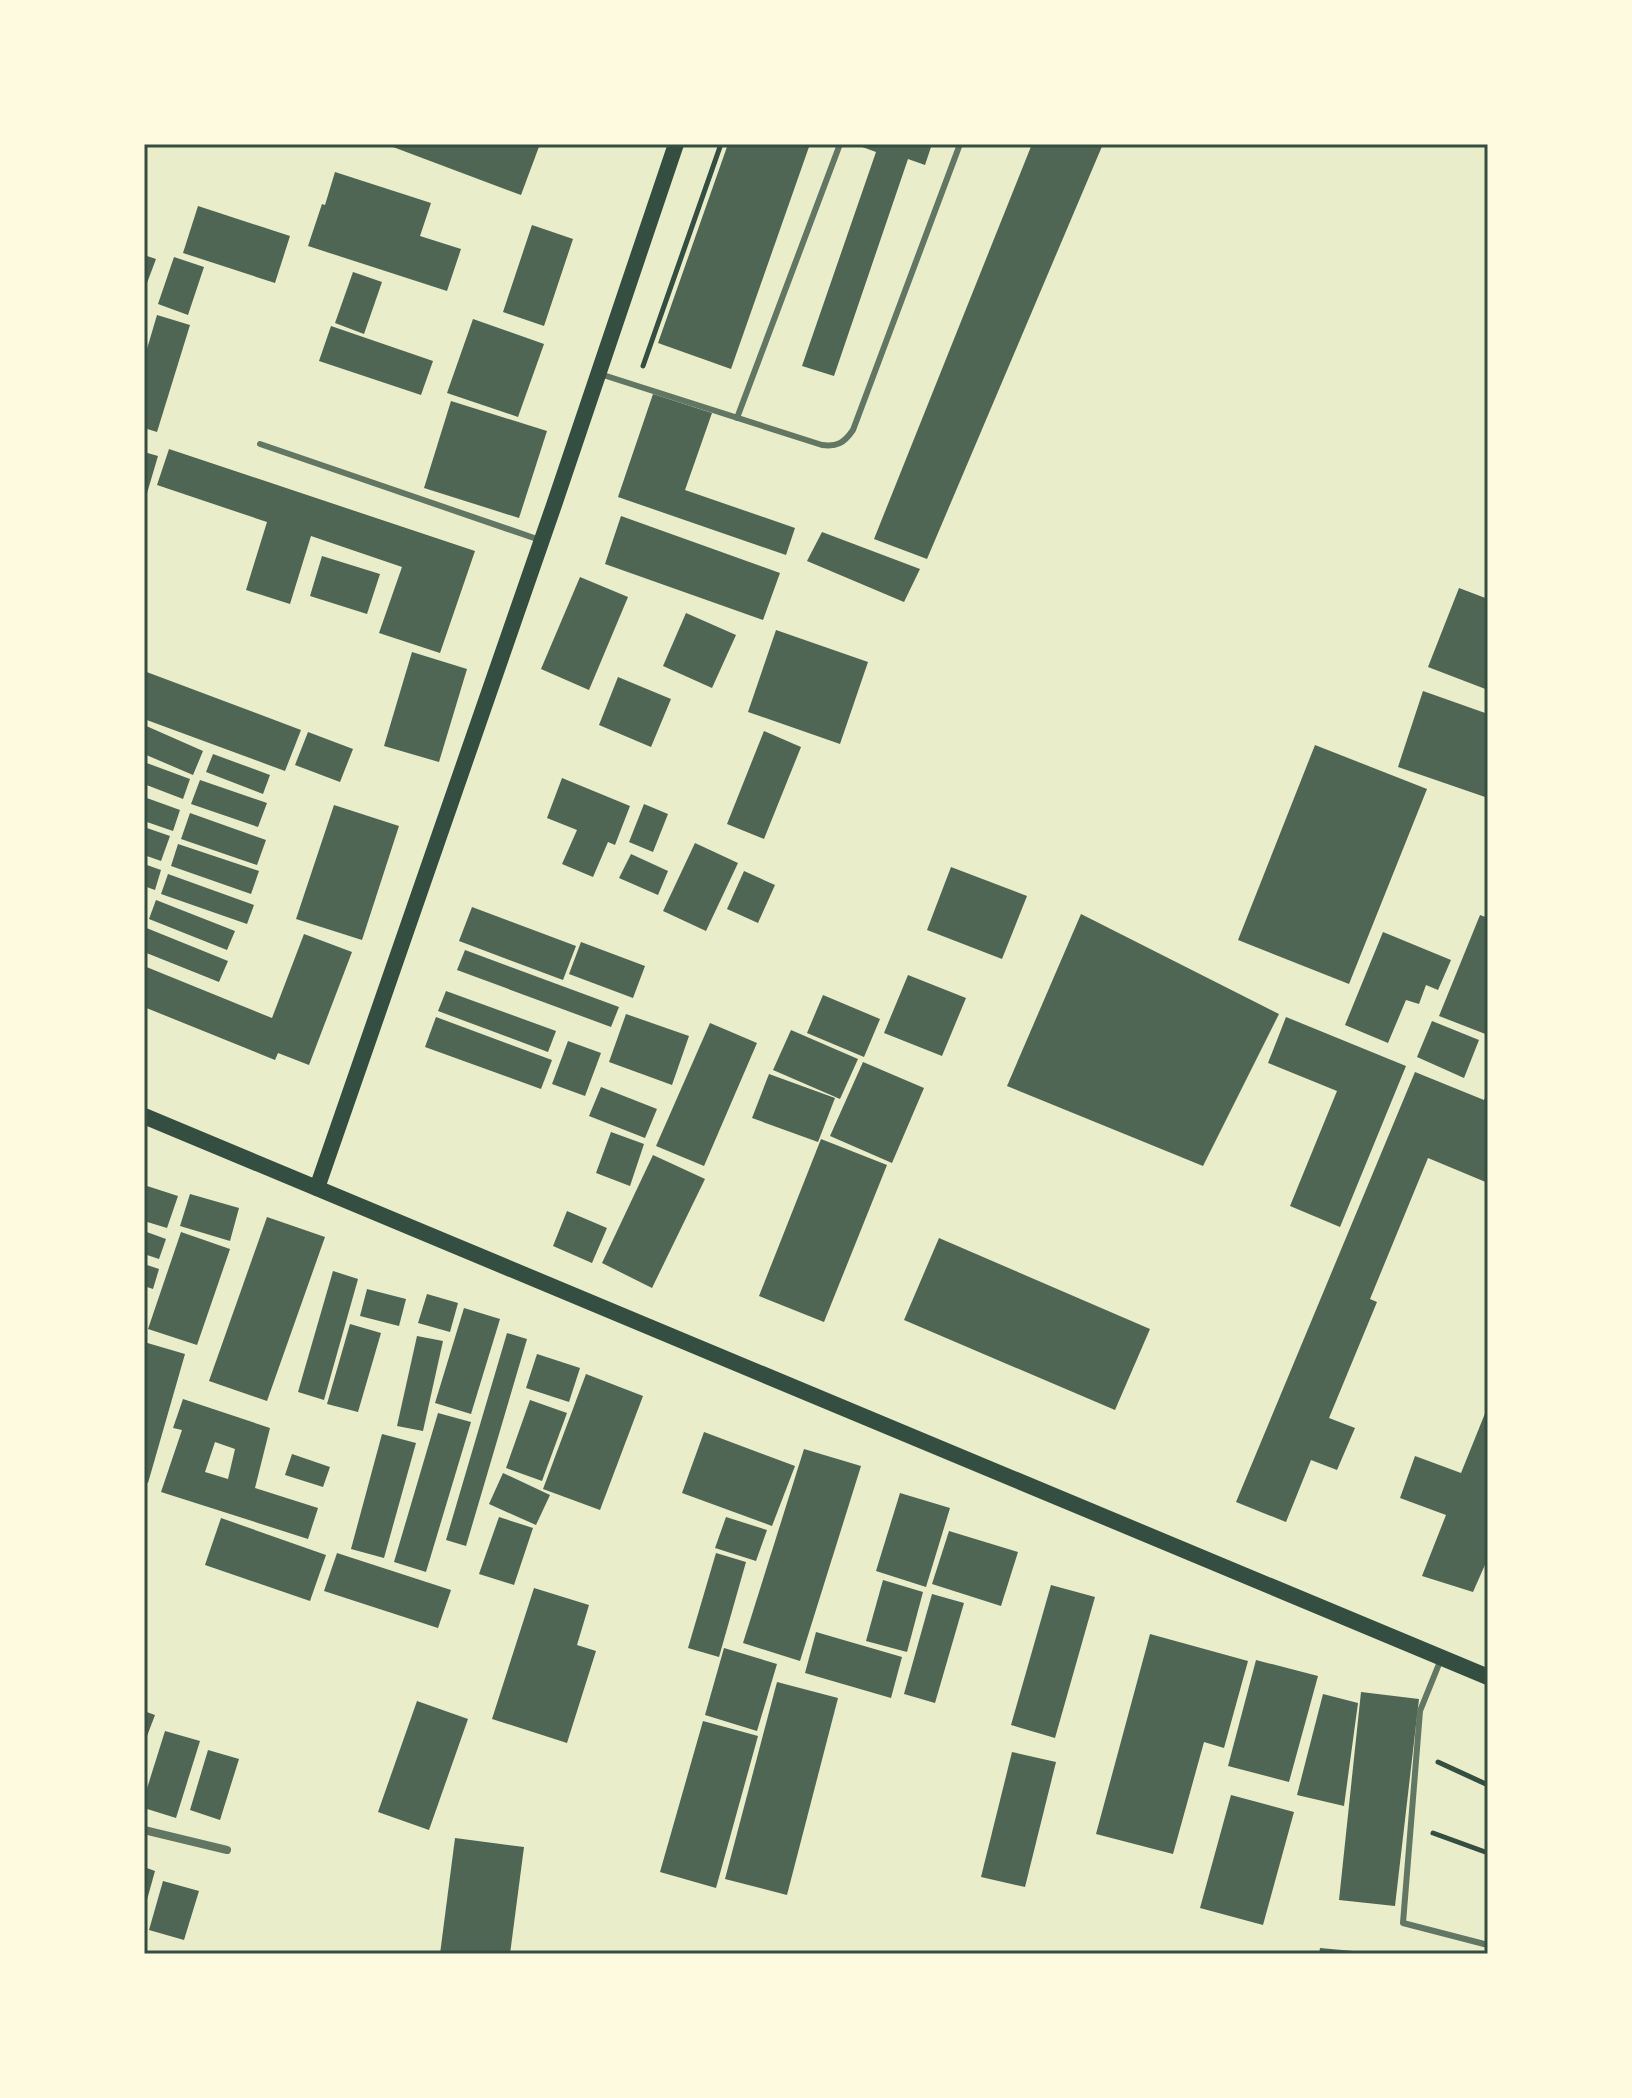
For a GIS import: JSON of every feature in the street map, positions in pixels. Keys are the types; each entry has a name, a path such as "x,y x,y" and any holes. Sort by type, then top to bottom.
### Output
{"main road":[{"path":"317,1188 676,144"},
{"path":"144,1116 1488,1677"}],"street":[{"path":"144,1830 227,1850"}],"lane":[{"path":"737,418 840,144"},
{"path":"598,374 822,445 834,447 847,440 960,144"},
{"path":"260,444 542,541"},
{"path":"1442,1657 1420,1711 1403,1923 1488,1945"}],"path":[{"path":"643,367 721,144"},
{"path":"1416,1753 1488,1785"},
{"path":"1412,1826 1488,1853"}],"building":[{"path":"385,144 540,144 521,195"},
{"path":"728,144 810,144 731,369 658,343"},
{"path":"854,144 932,144 925,165 908,159 834,376 802,366 876,152"},
{"path":"1032,144 1103,144 927,559 874,539"},
{"path":"335,172 431,203 420,236 461,249 447,291 308,246"},
{"path":"198,206 290,236 275,283 183,253"},
{"path":"532,225 573,239 544,326 503,312"},
{"path":"144,255 156,259 144,291"},
{"path":"174,257 204,267 188,315 158,304"},
{"path":"353,272 382,282 364,334 335,323"},
{"path":"157,315 190,325 157,432 144,428 144,359"},
{"path":"473,319 544,344 518,417 447,393"},
{"path":"331,326 433,361 421,395 319,361"},
{"path":"653,394 712,413 685,490 795,528 786,555 618,497"},
{"path":"451,401 547,431 519,518 424,488"},
{"path":"169,449 475,551 440,653 379,633 402,567 311,536 290,604 246,590 267,522 157,485"},
{"path":"144,452 158,456 145,500 144,500"},
{"path":"621,516 780,573 763,620 605,564"},
{"path":"822,532 920,569 904,602 807,561"},
{"path":"322,556 380,574 367,614 310,596"},
{"path":"580,577 628,597 589,690 541,669"},
{"path":"1459,588 1488,599 1488,690 1428,667"},
{"path":"686,613 736,635 712,688 663,666"},
{"path":"776,630 868,662 840,744 748,712"},
{"path":"412,652 467,669 439,762 384,746"},
{"path":"144,671 301,730 285,771 144,719"},
{"path":"618,677 671,699 651,747 599,725"},
{"path":"1423,691 1488,714 1488,798 1398,767"},
{"path":"144,725 203,751 193,775 144,754"},
{"path":"764,731 801,747 764,839 727,824"},
{"path":"308,732 353,749 340,782 295,765"},
{"path":"1315,745 1427,789 1349,984 1238,940"},
{"path":"213,754 270,775 263,794 206,772"},
{"path":"144,762 190,779 183,799 144,784"},
{"path":"562,778 630,806 615,845 608,842 593,877 562,864 577,830 547,818"},
{"path":"200,780 267,803 258,827 191,804"},
{"path":"144,797 180,810 173,831 144,821"},
{"path":"644,804 668,814 653,852 629,842"},
{"path":"334,805 399,826 362,940 296,919"},
{"path":"190,813 266,840 257,865 181,839"},
{"path":"144,827 170,836 161,861 144,855"},
{"path":"695,843 738,863 706,931 663,911"},
{"path":"178,844 259,871 251,894 171,866"},
{"path":"631,854 668,871 658,895 619,878"},
{"path":"144,864 161,870 155,890 144,886"},
{"path":"951,867 1027,896 1002,959 927,930"},
{"path":"744,871 775,885 758,923 727,909"},
{"path":"168,874 254,905 247,924 161,894"},
{"path":"156,900 235,931 227,950 149,919"},
{"path":"472,907 576,946 563,980 459,941"},
{"path":"1081,914 1279,1014 1203,1166 1007,1086"},
{"path":"1480,915 1488,918 1488,1035 1439,1016"},
{"path":"144,927 228,961 219,982 144,952"},
{"path":"1383,932 1451,960 1438,990 1426,985 1419,1004 1406,1000 1388,1043 1345,1025"},
{"path":"304,934 352,952 309,1065 278,1053 275,1060 144,1007 144,966 272,1018"},
{"path":"581,942 645,966 633,998 569,974"},
{"path":"465,950 619,1007 611,1027 457,970"},
{"path":"908,975 966,998 942,1056 884,1033"},
{"path":"446,991 556,1031 548,1052 438,1011"},
{"path":"823,995 880,1019 864,1057 807,1033"},
{"path":"626,1014 689,1036 672,1085 609,1062"},
{"path":"436,1017 552,1060 541,1089 425,1047"},
{"path":"1286,1017 1406,1066 1340,1227 1290,1206 1337,1091 1268,1063"},
{"path":"1432,1021 1479,1040 1464,1078 1417,1057"},
{"path":"710,1023 757,1043 704,1166 656,1146"},
{"path":"791,1030 858,1059 840,1099 773,1070"},
{"path":"568,1041 601,1053 585,1096 552,1084"},
{"path":"863,1062 924,1088 892,1163 830,1136"},
{"path":"1415,1072 1484,1100 1488,1091 1488,1183 1428,1158 1370,1299 1377,1302 1329,1418 1355,1428 1337,1470 1311,1460 1286,1522 1236,1502"},
{"path":"769,1074 835,1098 818,1142 752,1118"},
{"path":"601,1087 657,1109 645,1138 589,1116"},
{"path":"611,1132 644,1144 630,1186 596,1173"},
{"path":"821,1139 887,1165 824,1322 759,1296"},
{"path":"653,1155 705,1179 652,1288 602,1263"},
{"path":"144,1185 178,1196 167,1228 144,1221"},
{"path":"190,1194 239,1208 230,1241 180,1226"},
{"path":"567,1211 607,1228 592,1263 553,1246"},
{"path":"267,1217 325,1237 267,1401 209,1381"},
{"path":"144,1231 166,1239 159,1259 144,1254"},
{"path":"181,1232 230,1249 197,1345 148,1329"},
{"path":"939,1238 1150,1329 1115,1410 904,1320"},
{"path":"144,1264 159,1269 153,1289 144,1286"},
{"path":"333,1271 358,1279 324,1400 298,1392"},
{"path":"367,1289 406,1299 399,1326 360,1316"},
{"path":"427,1294 458,1303 450,1332 418,1323"},
{"path":"464,1308 500,1319 471,1414 435,1403"},
{"path":"350,1324 381,1333 358,1412 327,1404"},
{"path":"507,1333 527,1339 466,1546 446,1540"},
{"path":"417,1336 443,1341 423,1431 397,1426"},
{"path":"144,1342 185,1354 148,1483 144,1482"},
{"path":"537,1354 580,1368 569,1402 526,1388"},
{"path":"586,1374 643,1396 600,1510 543,1489"},
{"path":"183,1399 270,1428 255,1488 318,1508 308,1539 161,1492 182,1430 173,1428","holes":["215,1442 235,1449 228,1479 205,1472"]},
{"path":"530,1400 567,1413 542,1481 506,1468"},
{"path":"1488,1406 1488,1558 1473,1592 1422,1576 1446,1515 1400,1498 1415,1456 1461,1473"},
{"path":"438,1413 471,1422 426,1572 394,1562"},
{"path":"704,1432 795,1466 772,1526 682,1493"},
{"path":"382,1434 416,1443 384,1558 351,1549"},
{"path":"804,1449 861,1466 800,1661 743,1643"},
{"path":"292,1454 330,1467 323,1487 285,1475"},
{"path":"503,1473 550,1495 536,1525 489,1504"},
{"path":"900,1493 950,1508 926,1587 876,1571"},
{"path":"499,1517 533,1528 514,1585 479,1574"},
{"path":"726,1517 767,1530 756,1561 715,1548"},
{"path":"221,1518 326,1555 310,1601 205,1565"},
{"path":"949,1531 1018,1552 1001,1606 932,1584"},
{"path":"337,1553 451,1590 438,1628 324,1591"},
{"path":"716,1553 746,1562 719,1657 688,1648"},
{"path":"883,1580 923,1592 907,1652 866,1641"},
{"path":"1051,1585 1095,1597 1055,1738 1011,1725"},
{"path":"534,1588 589,1605 577,1645 596,1651 567,1743 492,1719"},
{"path":"932,1594 964,1603 935,1703 904,1694"},
{"path":"816,1632 902,1657 891,1698 805,1673"},
{"path":"1150,1634 1248,1661 1224,1748 1204,1742 1173,1854 1096,1834"},
{"path":"724,1648 777,1664 757,1731 705,1715"},
{"path":"1256,1660 1318,1676 1289,1782 1228,1766"},
{"path":"777,1682 838,1698 787,1895 725,1879"},
{"path":"1361,1692 1419,1699 1395,1906 1339,1900"},
{"path":"1323,1694 1358,1703 1344,1806 1297,1795"},
{"path":"417,1701 468,1719 429,1830 378,1812"},
{"path":"144,1711 155,1715 144,1744"},
{"path":"703,1721 758,1736 716,1888 660,1872"},
{"path":"165,1731 200,1741 176,1818 144,1808 144,1798"},
{"path":"208,1750 239,1759 220,1820 190,1810"},
{"path":"1012,1752 1056,1762 1025,1887 981,1877"},
{"path":"1231,1795 1294,1812 1263,1925 1200,1908"},
{"path":"455,1838 524,1847 510,1954 440,1954"},
{"path":"144,1867 155,1871 145,1907 144,1907"},
{"path":"163,1881 199,1891 184,1940 149,1930"},
{"path":"1320,1948 1364,1952 1319,1954"}]}
